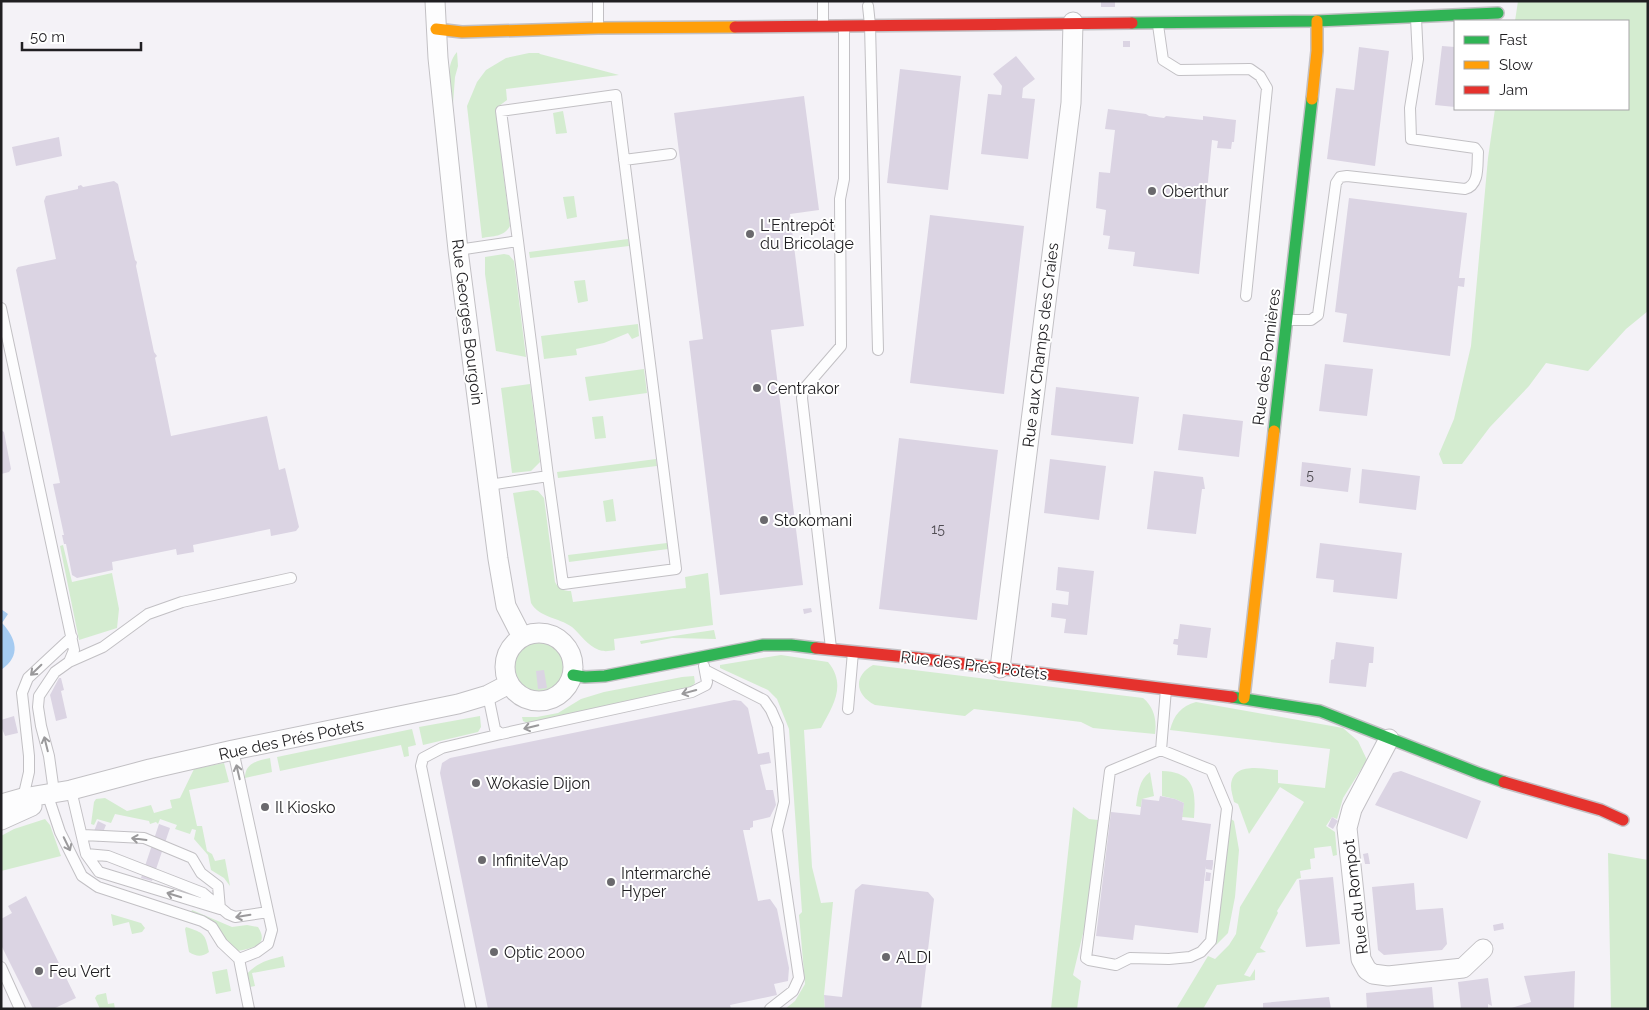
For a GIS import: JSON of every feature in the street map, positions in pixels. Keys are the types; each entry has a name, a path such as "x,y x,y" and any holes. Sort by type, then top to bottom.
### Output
{"street":[{"name":"Rue Georges Bourgoin","path":"435,1 436,29 458,250 503,593 510,616 522,637"},
{"path":"436,29 462,32 822,25 1317,21 1498,13"},
{"name":"Rue des Ponnières","path":"1244,698 1317,51 1317,21"},
{"name":"Rue aux Champs des Craies","path":"1000,668 1071,103 1073,22"},
{"path":"533,633 549,634 560,640 568,648 574,663 573,675 566,690 557,697 547,701 525,698 509,684 505,670 507,656 514,643 522,637 533,633"},
{"name":"Rue des Prés Potets","path":"573,675 585,677 605,676 763,645 831,648 1244,698 1320,711 1381,736"},
{"name":"Rue des Prés Potets","path":"1,820 58,794 150,769 458,704 488,695 509,684"},
{"path":"1381,736 1478,773 1601,810 1623,820"},
{"name":"Rue du Rompot","path":"1381,736 1352,809 1347,828 1361,959 1367,970 1373,974 1388,976 1463,968 1482,949"},
{"name":"Rue des Prés Potets","path":"1,804 22,798 58,794"}],"lane":[{"path":"598,1 598,28"},
{"path":"822,25 823,1"},
{"path":"1480,1 1481,14"},
{"path":"868,6 878,350"},
{"path":"1287,320 1311,320 1318,315 1336,182 1340,177 1346,176 1465,189 1475,183 1478,152 1475,148 1410,139 1410,108 1418,59 1416,16"},
{"path":"1157,21 1163,60 1179,70 1250,69 1260,76 1267,88 1246,296"},
{"path":"831,648 802,398 803,390 841,346 840,199 844,179 844,25"},
{"path":"616,95 676,569 563,584 518,242 501,112 616,95"},
{"path":"624,160 671,154"},
{"path":"458,250 518,242"},
{"path":"1,308 72,637 74,650 69,662"},
{"path":"489,485 548,476"},
{"path":"249,1009 238,960 222,943 212,927 202,921 98,887 82,876 60,832 58,794 41,726 38,707 39,696 56,672 69,662 103,647 148,614 182,602 291,578"},
{"path":"22,798 29,772 29,756 22,693 28,678 72,637"},
{"path":"848,709 854,651"},
{"path":"471,1009 422,766 423,758 442,748 692,692 706,685 707,682 702,656"},
{"path":"705,670 764,700 778,726 784,802 777,830 799,978 793,991 770,1009"},
{"path":"1161,750 1166,688"},
{"path":"488,695 495,729 501,734"},
{"path":"233,750 272,930 268,944 257,952 238,960"},
{"path":"1161,750 1211,770 1227,808 1211,941 1201,952 1190,957 1169,959 1130,958 1116,965 1088,960 1086,958 1110,771 1161,750"},
{"path":"58,794 83,835 86,854 99,872 220,909"},
{"path":"83,835 144,838 192,858 201,873 218,886 220,909"},
{"path":"86,854 108,856 203,893 220,909 235,918 268,912"},
{"path":"1,967 20,1009"}],"green space":[{"path":"1518,1 1648,1 1648,311 1626,329 1588,371 1546,363 1529,386 1490,427 1462,464 1443,464 1439,454 1454,419 1471,346 1488,158 1495,110 1629,110 1629,20 1515,20"},
{"path":"457,52 458,66 455,77 453,104 449,70"},
{"path":"539,53 619,75 506,89 507,100 499,106 496,115 510,226 508,230 501,234 482,238 467,106 477,82 486,70 506,58"},
{"path":"563,111 567,133 556,134 553,113"},
{"path":"574,196 577,217 567,219 563,197"},
{"path":"628,239 629,246 530,258 529,252"},
{"path":"509,255 514,261 526,357 496,351 485,274 485,257"},
{"path":"585,280 588,301 578,303 574,281"},
{"path":"638,324 639,336 632,339 628,333 604,343 576,349 577,355 544,359 541,336"},
{"path":"644,369 647,393 589,401 585,377"},
{"path":"530,384 540,462 531,471 512,473 501,388"},
{"path":"603,416 606,438 595,439 592,417"},
{"path":"656,459 657,466 558,478 557,472"},
{"path":"538,491 544,498 555,582 562,589 571,591 573,602 686,588 685,577 708,573 713,625 614,639 615,650 605,651 591,645 567,624 539,612 531,603 513,493"},
{"path":"613,499 616,521 606,522 603,501"},
{"path":"667,543 668,549 569,562 568,555"},
{"path":"63,545 72,582 112,573 119,609 117,628 79,640 60,546"},
{"path":"714,630 716,639 672,638 641,644 640,641"},
{"path":"535,642 545,642 558,649 565,662 565,672 558,685 545,692 535,692 526,688 519,681 515,672 515,662 519,653 526,646"},
{"path":"781,655 828,662 837,679 836,695 830,712 821,728 804,730 812,867 821,903 833,902 824,995 825,1009 785,1009 795,1001 805,984 799,915 802,912 789,729 777,699 768,690 720,668 720,665"},
{"path":"873,665 1143,698 1150,705 1154,714 1155,734 1093,728 1081,722 974,709 965,716 875,705 863,696 859,685 862,674"},
{"path":"694,676 695,683 690,688 527,723 523,721 522,717 537,717 558,713 581,699 604,692"},
{"path":"1196,702 1343,728 1358,741 1367,760 1343,798 1337,819 1332,817 1326,826 1335,832 1337,855 1333,856 1331,846 1314,848 1315,858 1310,859 1311,869 1300,871 1301,878 1297,879 1277,911 1278,913 1260,948 1266,952 1257,953 1244,975 1250,977 1255,969 1255,980 1217,985 1203,1009 1176,1009 1208,956 1215,959 1229,945 1236,934 1240,907 1304,802 1280,787 1249,834 1238,804 1234,802 1231,788 1233,778 1237,773 1249,768 1278,770 1278,783 1325,788 1330,749 1170,730 1179,712 1186,706"},
{"path":"480,716 481,727 478,732 423,745 419,727"},
{"path":"412,729 416,745 408,747 409,756 404,757 401,745 280,771 277,757"},
{"path":"270,758 272,772 245,778 249,766 257,761"},
{"path":"224,763 229,782 189,790 197,826 202,826 207,851 212,854 215,861 225,859 230,886 224,878 211,870 208,855 194,839 196,830 192,829 190,834 175,829 177,825 160,819 158,824 156,822 150,824 149,821 115,814 111,823 97,819 94,825 91,824 96,799 105,798 127,811 151,805 154,813 172,808 170,800 180,798 194,769"},
{"path":"1162,771 1173,772 1187,779 1193,792 1194,818 1182,817 1184,803 1162,796"},
{"path":"1150,772 1154,796 1142,799 1141,807 1136,806 1141,783"},
{"path":"1073,807 1089,819 1098,820 1086,921 1073,975 1081,981 1077,1009 1051,1009"},
{"path":"45,819 50,825 61,856 1,871 1,836 14,829"},
{"path":"1231,819 1234,821 1239,850 1235,897 1228,933 1216,945"},
{"path":"1608,853 1648,860 1648,1009 1611,1009"},
{"path":"192,910 232,927 247,925 258,927 262,939 256,946 233,952 219,929 191,912"},
{"path":"111,914 141,923 145,928 142,932 132,934 129,922 113,926"},
{"path":"186,927 197,931 205,937 209,952 199,956 189,952"},
{"path":"283,956 285,967 252,973 255,986 250,987 247,974 251,970 264,962"},
{"path":"227,969 231,991 216,994 212,972"},
{"path":"106,993 108,1004 114,1003 115,1009 100,1009 95,998 97,995"}],"water":[{"path":"1,609 8,614 2,623 11,635 15,647 12,659 1,670"}],"building":[{"path":"1101,1 1115,1 1115,7 1101,7"},
{"path":"1123,41 1130,41 1130,47 1123,47"},
{"path":"1442,46 1454,47 1454,107 1435,105"},
{"path":"1359,47 1389,51 1375,166 1327,159 1336,88 1354,90"},
{"path":"1016,56 1035,79 1023,88 1022,98 1035,99 1028,159 981,154 988,94 1001,95 1002,86 993,74"},
{"path":"900,69 961,76 948,190 887,183"},
{"path":"804,96 819,210 790,214 804,326 771,330 803,585 720,595 689,341 703,339 674,113"},
{"name":"Oberthur","path":"1108,109 1164,118 1166,116 1203,120 1203,116 1236,120 1234,142 1232,142 1231,149 1217,148 1218,141 1212,140 1199,274 1133,266 1135,252 1108,249 1110,236 1103,235 1106,210 1096,208 1099,172 1110,173 1115,130 1105,129"},
{"path":"59,137 62,156 16,166 12,147"},
{"path":"114,181 118,184 137,262 136,266 154,352 157,356 155,358 171,436 267,416 279,470 285,468 299,527 296,531 271,536 270,529 193,545 194,552 177,555 176,549 112,562 113,570 77,578 72,575 66,544 64,544 62,535 64,535 53,484 60,483 16,270 18,267 56,259 44,201 46,196 78,189 78,186 81,185 83,187"},
{"path":"1349,198 1467,213 1459,278 1465,278 1464,287 1458,286 1450,356 1343,342 1347,314 1335,312"},
{"path":"930,215 1024,226 1004,394 910,383"},
{"path":"1325,364 1373,369 1367,416 1319,411"},
{"path":"1056,387 1139,397 1133,444 1051,435"},
{"path":"1183,414 1243,421 1239,457 1178,450"},
{"path":"1,430 4,432 11,469 9,472 1,474"},
{"path":"899,438 998,450 977,620 879,609"},
{"path":"1050,459 1106,466 1099,520 1044,513"},
{"path":"1302,462 1351,468 1348,492 1300,486"},
{"path":"1362,469 1420,476 1416,510 1359,503"},
{"path":"1154,471 1203,477 1205,489 1202,489 1196,534 1147,529"},
{"path":"1320,543 1402,553 1397,599 1333,592 1334,580 1316,578"},
{"path":"1058,567 1094,571 1087,635 1064,633 1066,619 1051,617 1052,603 1068,605 1069,592 1056,590"},
{"path":"811,608 812,612 804,614 803,609"},
{"path":"1180,624 1211,628 1207,658 1177,655 1178,645 1173,644 1174,639 1178,639"},
{"path":"1336,642 1374,647 1373,663 1369,663 1366,687 1329,683 1331,660 1334,659"},
{"path":"544,670 547,688 538,689 536,671"},
{"path":"59,678 61,678 64,690 61,691 67,718 56,721 50,695"},
{"path":"734,700 741,701 748,708 758,754 769,752 771,763 760,765 766,790 773,790 776,805 770,817 753,821 753,827 750,830 743,830 758,901 770,899 777,909 789,968 788,981 774,984 777,995 730,1005 731,1009 488,1009 440,773 442,763 450,758"},
{"path":"14,716 18,733 5,736 1,720"},
{"path":"1401,771 1481,801 1467,839 1375,805 1393,773"},
{"path":"1160,796 1184,803 1182,820 1211,824 1206,860 1213,860 1213,864 1212,870 1206,869 1206,866 1198,933 1135,925 1133,940 1096,936 1111,812 1140,815 1142,799 1159,801"},
{"path":"1332,817 1338,821 1333,829 1328,826"},
{"path":"98,821 106,825 99,842 91,839"},
{"path":"159,824 170,828 152,881 141,878"},
{"path":"1368,853 1370,864 1365,864 1363,854"},
{"path":"1206,872 1211,873 1210,881 1205,881"},
{"path":"1333,877 1340,944 1306,947 1299,880"},
{"path":"1414,883 1416,910 1443,908 1447,944 1442,950 1384,955 1378,950 1372,887"},
{"path":"862,884 928,892 934,899 921,1009 825,1009 824,995 842,997 855,890"},
{"name":"Feu Vert","path":"26,896 76,998 53,1009 33,1009 1,945 1,919 12,913 8,906"},
{"path":"1503,923 1504,929 1494,931 1493,925"},
{"path":"1575,971 1574,1009 1508,1009 1531,1002 1524,976"},
{"path":"1488,978 1492,1006 1488,1004 1488,1009 1461,1009 1458,982"},
{"path":"1432,987 1434,1009 1367,1009 1366,993"},
{"path":"1329,997 1331,1009 1263,1009 1263,1003"}],"traffic: fast":[{"path":"1132,23 1317,21 1498,13"},
{"path":"1274,431 1312,99"},
{"path":"573,675 585,677 605,676 763,645 791,645 816,648"},
{"path":"1232,697 1320,711 1504,782"}],"traffic: slow":[{"path":"1312,99 1317,51 1317,21"},
{"path":"436,29 462,32 598,28 735,27"},
{"path":"1244,698 1274,431"}],"traffic: jam":[{"path":"735,27 1132,23"},
{"path":"816,648 917,658 1232,697"},
{"path":"1504,782 1601,810 1623,820"}],"place":[{"name":"Oberthur","path":"1152,191"},
{"name":"L'Entrepôt du Bricolage","path":"750,234"},
{"name":"Centrakor","path":"757,388"},
{"name":"Stokomani","path":"764,520"},
{"name":"Wokasie Dijon","path":"476,783"},
{"name":"Il Kiosko","path":"265,807"},
{"name":"InfiniteVap","path":"482,860"},
{"name":"Intermarché Hyper","path":"611,882"},
{"name":"Optic 2000","path":"494,952"},
{"name":"ALDI","path":"886,957"},
{"name":"Feu Vert","path":"39,971"}]}
